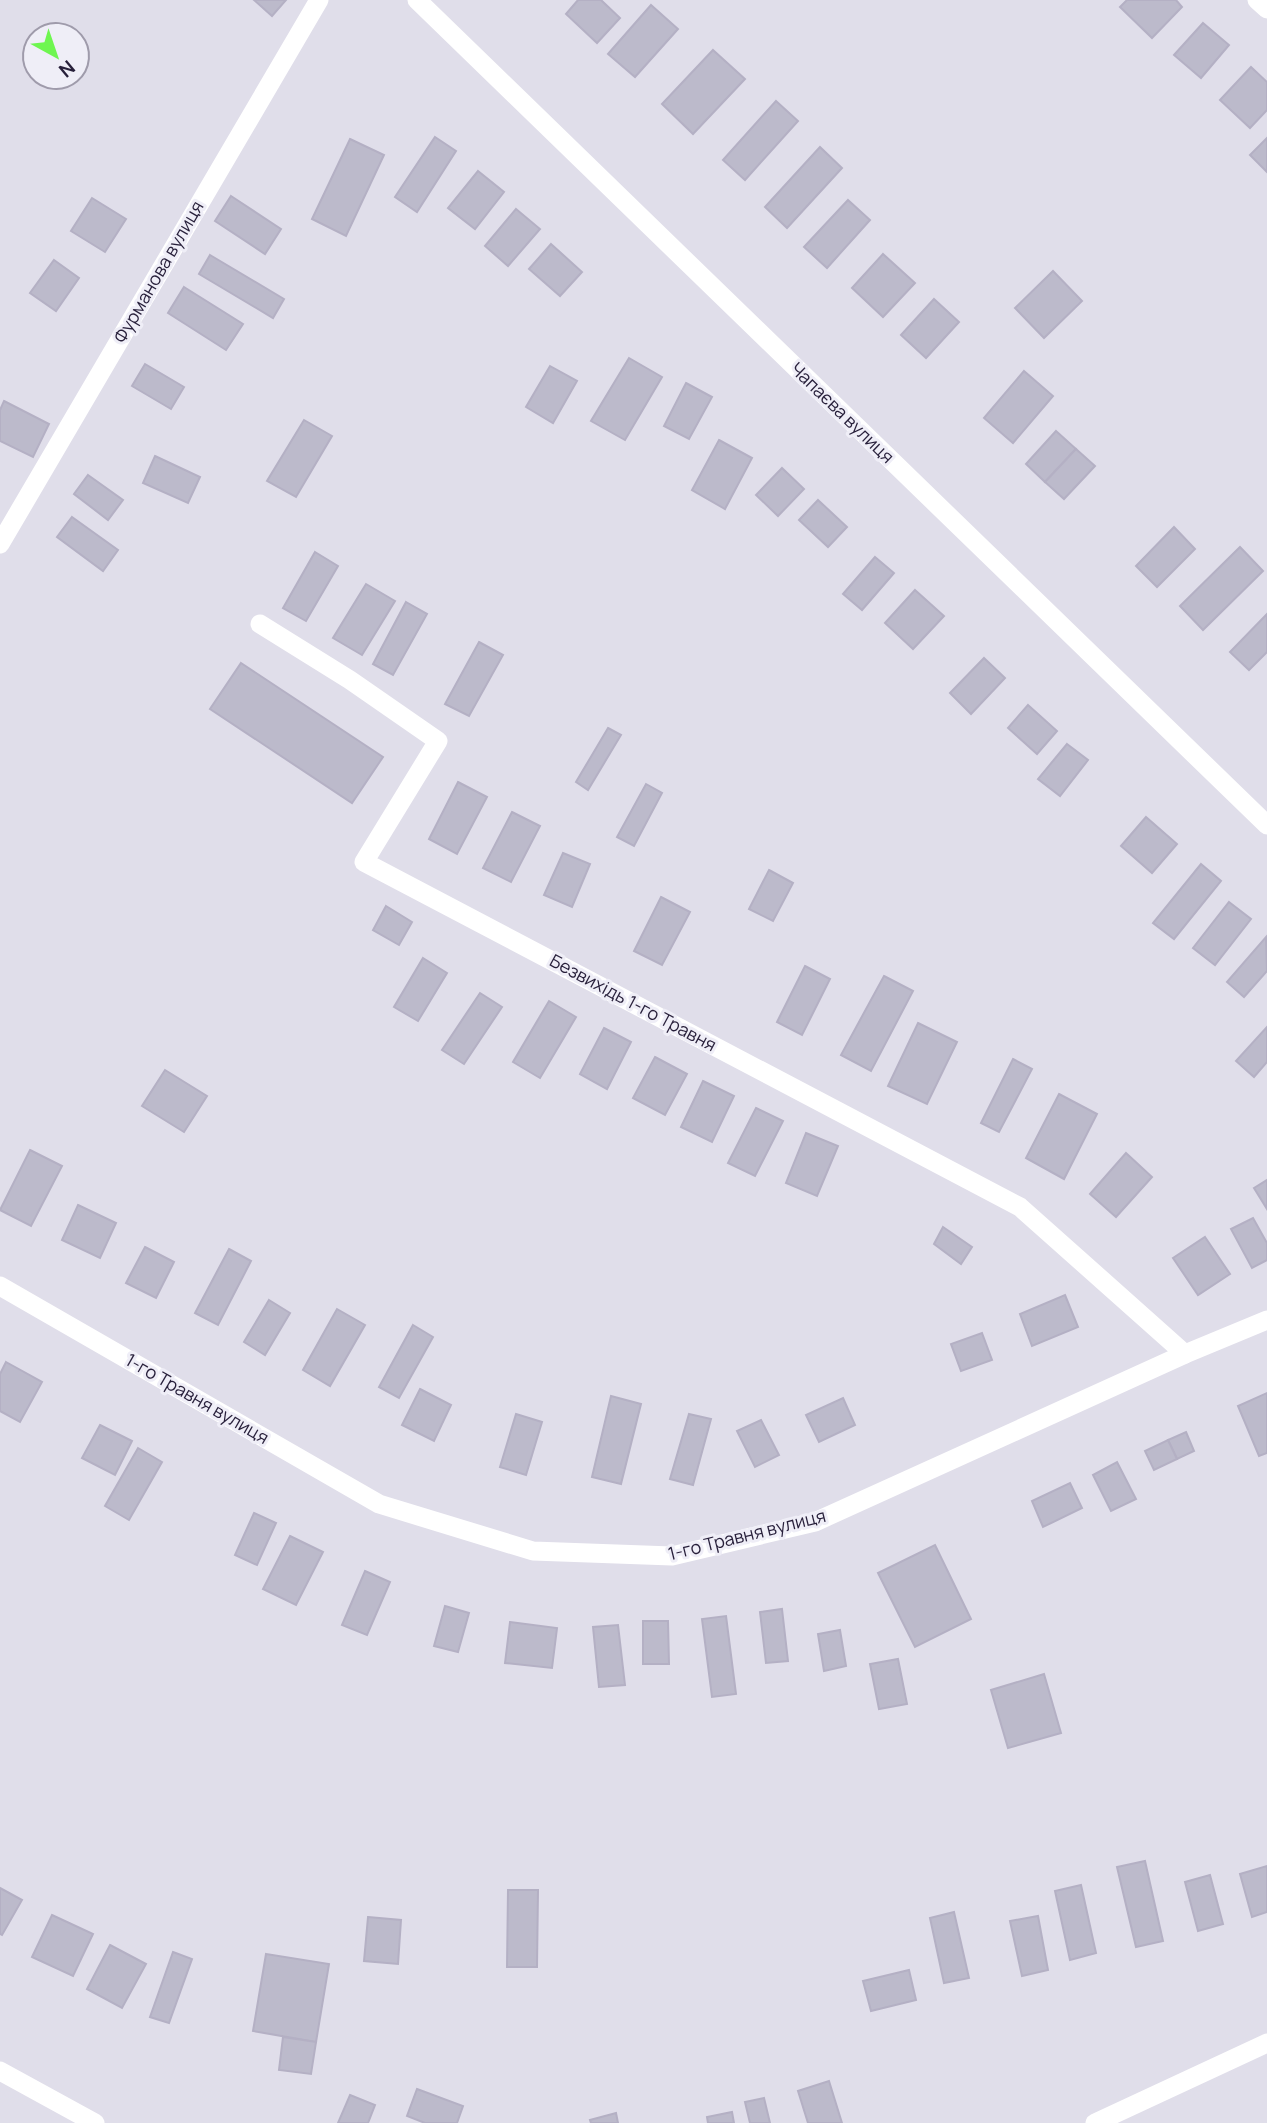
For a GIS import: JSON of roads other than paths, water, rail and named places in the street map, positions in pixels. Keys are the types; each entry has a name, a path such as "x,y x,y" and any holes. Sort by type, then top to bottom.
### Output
{"street":[{"name":"Фурманова вулиця","path":"0,544 318,0"},
{"name":"Чапаєва вулиця","path":"417,0 1267,825"},
{"path":"1257,0 1267,9"},
{"name":"Безвихідь 1-го Травня","path":"260,624 350,680 438,741 364,862 1020,1207 1185,1354"},
{"name":"1-го Травня вулиця","path":"0,1286 379,1504 533,1551 672,1556 815,1522 1185,1354 1267,1320"},
{"path":"1095,2123 1267,2043"},
{"path":"0,2071 95,2123"}]}
